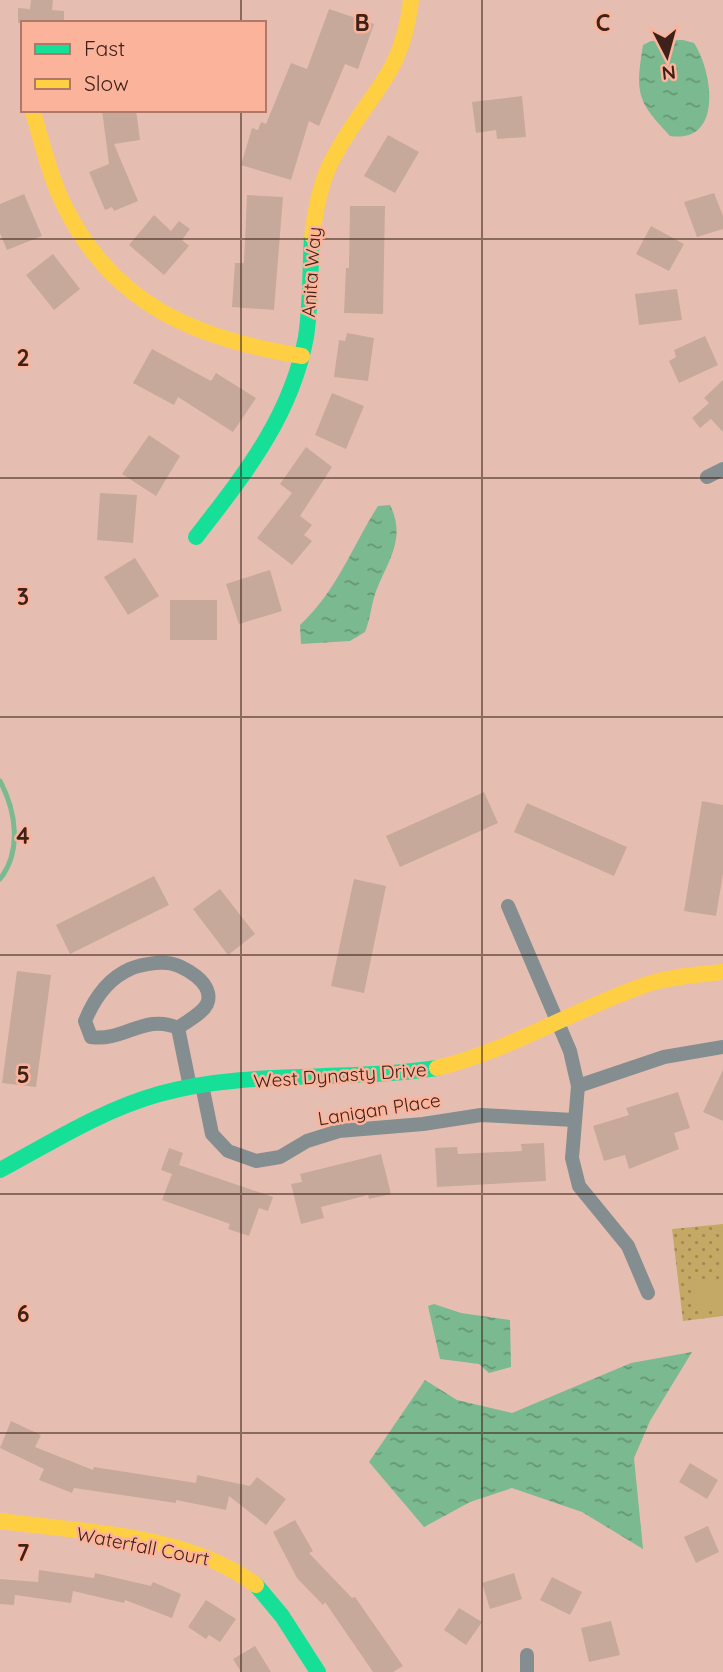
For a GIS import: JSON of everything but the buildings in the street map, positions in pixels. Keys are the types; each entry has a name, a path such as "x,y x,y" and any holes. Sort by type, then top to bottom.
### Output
{"street":[{"name":"Anita Way","path":"196,537 275,430 293,393 302,356 318,195 337,151 399,61 409,28 411,0"},
{"path":"33,112 63,203 99,260 135,296 183,327 205,335 261,351 302,356"},
{"path":"707,477 723,469"},
{"path":"508,906 556,1022 567,1039 578,1086 572,1158 579,1186 628,1246 648,1293"},
{"path":"168,963 194,973 206,989 209,999 205,1007 178,1028 163,1021 102,1039 91,1037 85,1021 94,1000 117,977 131,968 168,963"},
{"name":"West Dynasty Drive","path":"0,1170 112,1110 196,1086 436,1068 485,1055 648,984 675,977 723,972"},
{"name":"Lanigan Place","path":"178,1028 212,1134 228,1151 256,1161 280,1157 307,1141 339,1131 423,1124 481,1115 574,1120"},
{"path":"578,1086 664,1057 723,1047"},
{"name":"Waterfall Court","path":"0,1521 175,1549 226,1564 255,1584 318,1672"},
{"path":"527,1655 527,1672"}],"shaded area":[{"path":"723,1224 723,1316 683,1321 672,1229"},
{"path":"723,1280 723,1308 695,1311 692,1283"}],"water":[{"path":"683,40 694,43 701,56 709,87 709,103 706,118 699,129 687,135 670,136 651,114 641,96 639,75 643,45 651,41"},
{"path":"390,505 395,517 396,540 375,594 365,632 350,641 301,644 300,625 334,584 378,506"},
{"path":"434,1304 461,1313 510,1320 511,1367 489,1373 479,1364 440,1359 428,1306"},
{"path":"692,1352 650,1421 634,1458 643,1549 582,1512 512,1488 470,1502 424,1527 369,1462 425,1380 457,1400 512,1413 631,1363"}],"waterway":[{"path":"0,781 10,805 14,831 12,856 0,879"}],"traffic: fast":[{"path":"196,537 248,468 289,393 306,337 312,236"},
{"path":"0,1170 117,1109 159,1094 193,1086 262,1078 437,1068"},
{"path":"256,1585 282,1616 318,1672"}],"traffic: slow":[{"path":"312,236 326,172 392,66 407,26 411,0"},
{"path":"33,112 63,203 83,238 106,268 132,292 193,327 263,349 302,356"},
{"path":"437,1068 491,1051 648,984 676,977 723,972"},
{"path":"0,1521 99,1533 166,1545 228,1568 256,1585"}]}
